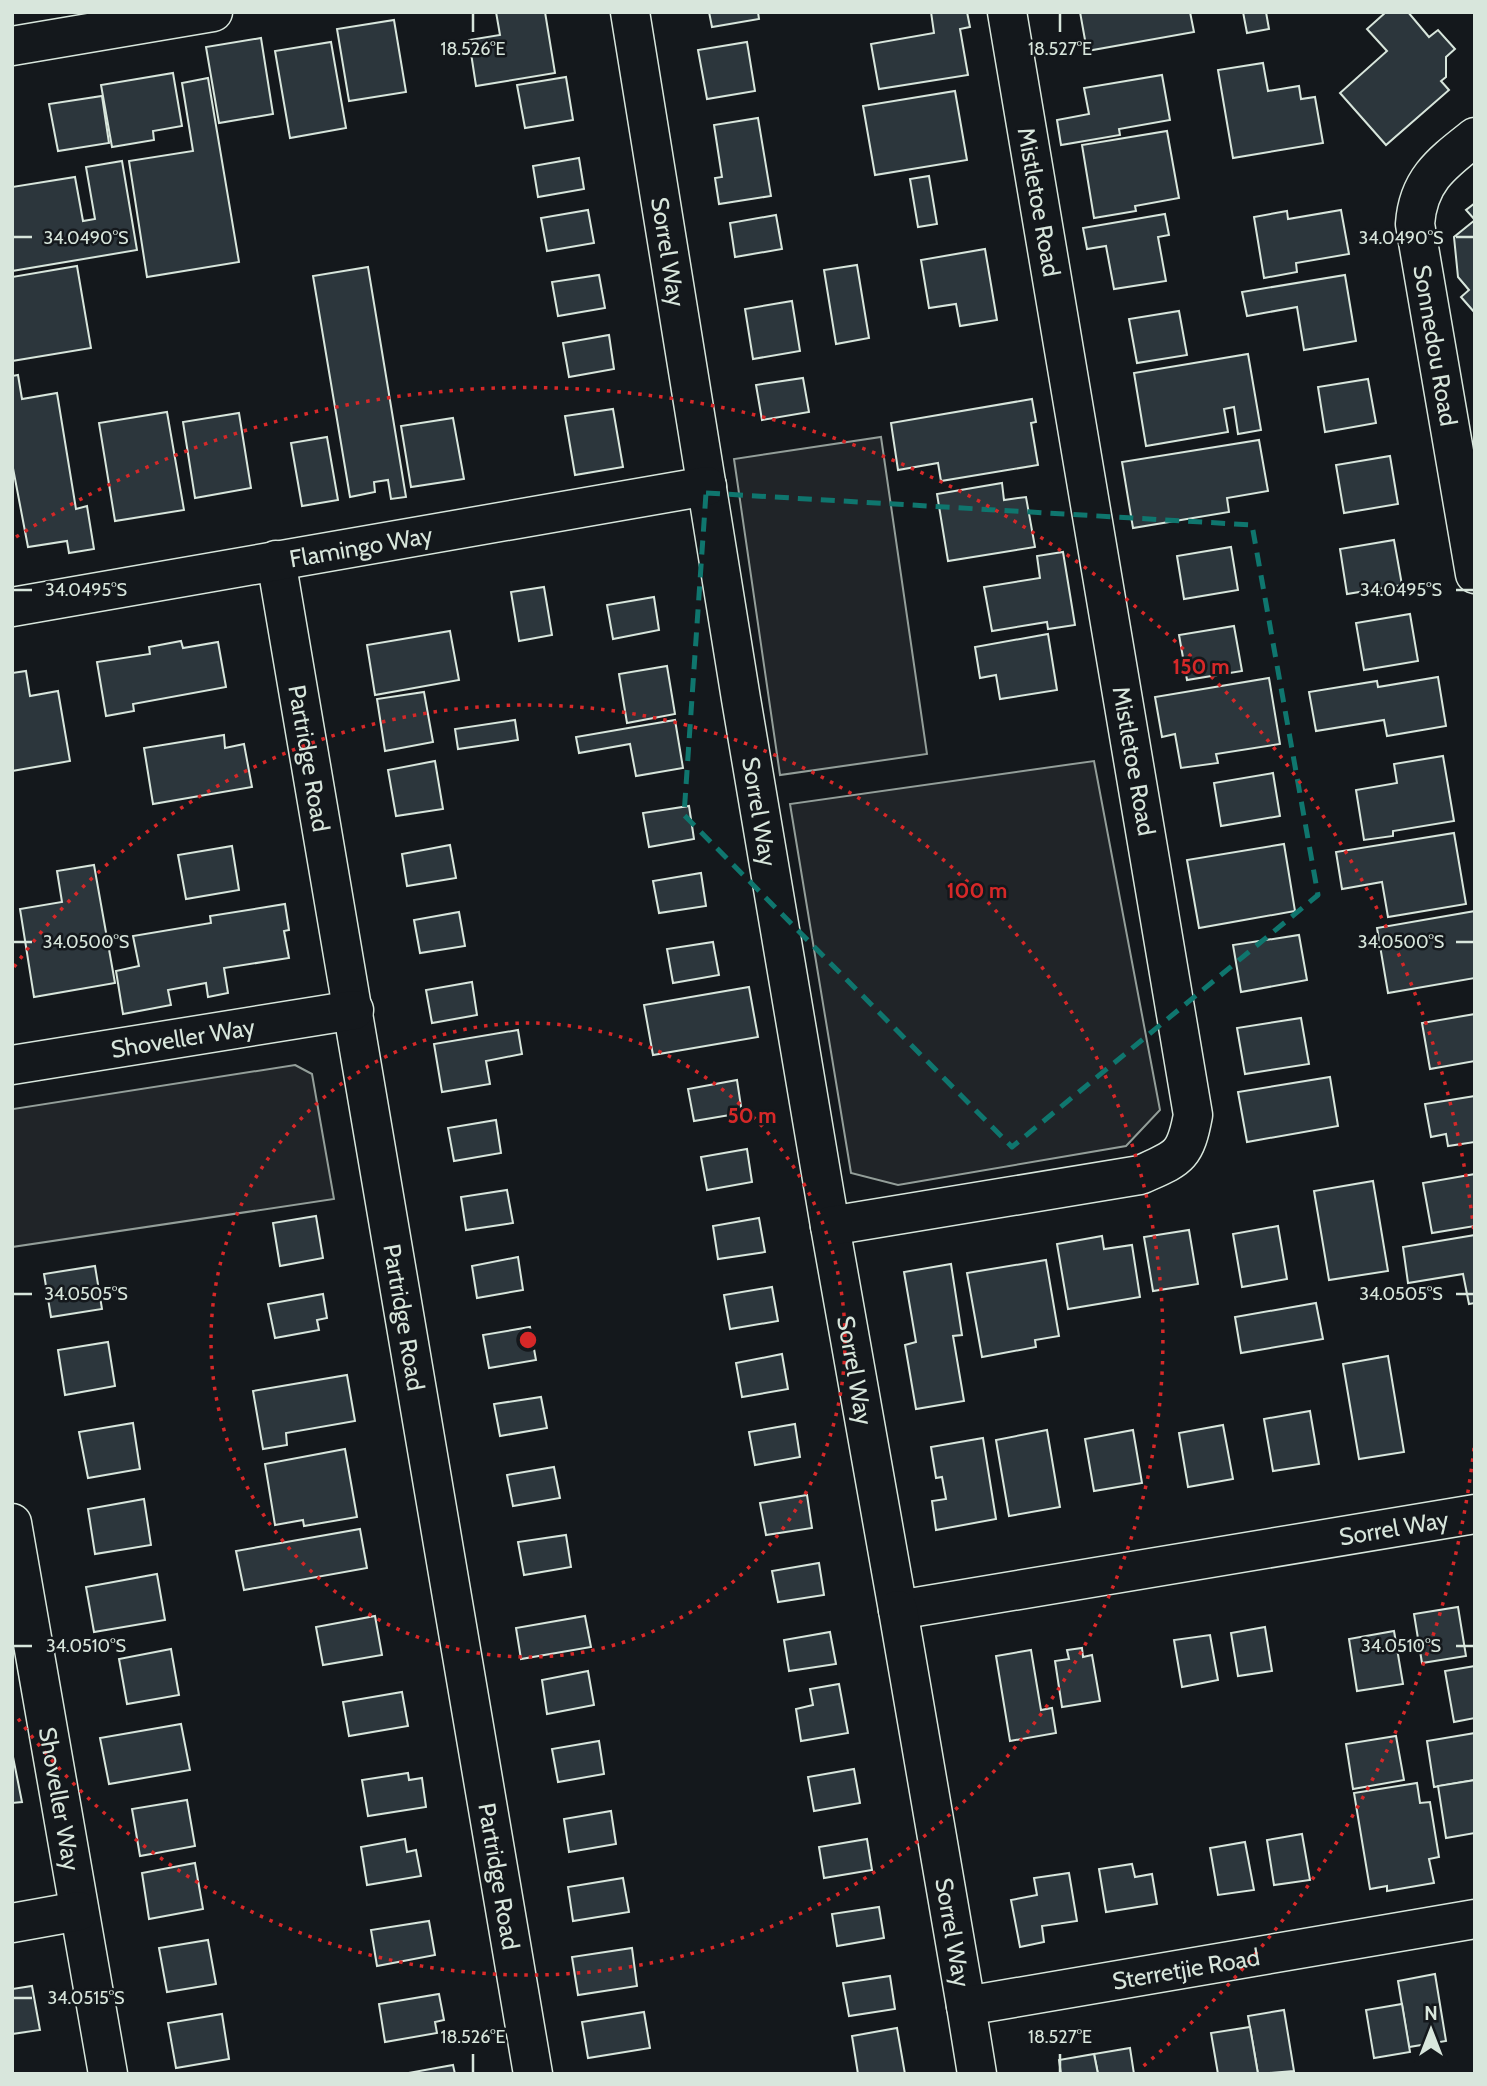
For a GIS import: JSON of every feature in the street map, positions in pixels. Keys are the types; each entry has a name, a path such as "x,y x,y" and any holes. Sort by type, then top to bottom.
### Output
{"street":[{"path":"12,46 213,12"},
{"name":"Sorrel Way","path":"630,12 741,699 966,2006"},
{"name":"Mistletoe Road","path":"830,1226 1140,1175 1173,1160 1188,1140 1193,1115 1007,12"},
{"name":"Sonnedou Road","path":"1475,137 1436,170 1427,183 1416,208 1415,224 1475,575"},
{"name":"Flamingo Way","path":"12,607 707,486"},
{"name":"Partridge Road","path":"276,560 533,2074"},
{"name":"Shoveller Way","path":"12,1065 354,1010"},
{"name":"Sorrel Way","path":"898,1610 1475,1514"},
{"name":"Shoveller Way","path":"12,1522 108,2074"},
{"path":"12,1923 79,1911"},
{"name":"Sterretjie Road","path":"966,2006 1475,1919"},
{"path":"966,2006 977,2074"}],"highlighted area":[{"path":"706,493 1252,525 1318,895 1012,1147 684,815"}],"shaded area":[{"path":"881,437 927,754 780,775 734,459"},
{"path":"1094,761 1160,1110 1126,1146 898,1185 851,1173 790,804"},
{"path":"295,1065 312,1074 334,1199 12,1247 13,1109"}],"building":[{"path":"496,12 545,12 555,73 476,86 469,40 500,35"},
{"path":"709,12 758,12 759,19 712,27"},
{"path":"931,12 967,12 970,27 960,29 968,75 879,89 871,44 934,33"},
{"path":"1080,12 1190,12 1194,32 1087,51"},
{"path":"1243,12 1266,12 1269,29 1247,33"},
{"path":"1386,12 1408,12 1429,37 1438,30 1455,49 1446,57 1446,77 1441,81 1449,90 1386,145 1340,93 1387,51 1367,29"},
{"path":"394,20 406,92 349,101 337,29"},
{"path":"261,38 273,114 219,123 206,47"},
{"path":"331,42 346,128 290,138 275,51"},
{"path":"747,42 755,91 707,99 698,50"},
{"path":"1263,63 1268,91 1299,86 1301,99 1315,97 1323,143 1233,158 1218,70"},
{"path":"173,73 182,126 153,131 154,140 112,147 101,85"},
{"path":"1162,75 1170,120 1119,129 1120,135 1061,145 1057,120 1089,114 1084,88"},
{"path":"566,77 573,120 525,128 517,85"},
{"path":"208,78 239,262 147,277 129,161 193,151 182,83"},
{"path":"955,91 967,160 875,175 863,106"},
{"path":"102,96 109,143 58,151 49,104"},
{"path":"758,118 771,196 719,204 715,178 722,177 714,125"},
{"path":"1167,131 1179,198 1135,206 1136,211 1094,218 1082,145"},
{"path":"579,158 584,189 538,197 533,166"},
{"path":"122,161 137,250 12,271 12,187 75,177 83,221 95,219 86,167"},
{"path":"929,176 937,224 918,227 910,179"},
{"path":"1475,203 1475,220 1466,210"},
{"path":"588,210 594,243 547,251 541,218"},
{"path":"1341,210 1349,254 1296,263 1297,272 1264,278 1254,217 1287,211 1288,219"},
{"path":"1165,214 1169,235 1158,237 1166,281 1114,289 1106,246 1087,249 1083,228"},
{"path":"776,215 782,249 735,257 730,223"},
{"path":"1475,220 1475,313 1461,297 1469,290 1458,277 1454,237"},
{"path":"985,249 997,320 960,326 956,304 929,308 921,260"},
{"path":"857,265 869,338 836,344 824,270"},
{"path":"77,266 91,348 12,361 12,277"},
{"path":"368,267 406,497 391,499 388,480 374,482 375,492 350,497 313,276"},
{"path":"599,275 605,308 558,316 552,282"},
{"path":"1345,275 1356,341 1304,350 1297,307 1247,316 1242,292"},
{"path":"792,301 800,351 753,359 745,309"},
{"path":"1179,311 1187,355 1137,363 1129,319"},
{"path":"609,335 614,369 569,377 563,343"},
{"path":"1248,354 1261,430 1238,434 1234,407 1224,409 1228,432 1146,446 1134,373"},
{"path":"18,375 22,399 57,393 76,509 87,506 94,549 69,553 67,541 28,547 12,463 12,376"},
{"path":"803,378 809,412 762,420 756,385"},
{"path":"1368,379 1376,423 1325,432 1318,387"},
{"path":"1032,399 1036,422 1031,423 1038,465 941,481 938,463 898,470 891,423"},
{"path":"613,409 623,467 575,475 565,416"},
{"path":"167,412 184,510 115,521 99,423"},
{"path":"239,413 251,488 195,498 183,422"},
{"path":"453,418 464,479 411,487 401,426"},
{"path":"327,437 338,500 302,506 291,443"},
{"path":"1259,440 1268,491 1227,498 1229,512 1133,528 1122,462"},
{"path":"1390,456 1398,504 1344,513 1336,465"},
{"path":"1002,483 1004,500 1026,497 1035,547 948,561 937,494"},
{"path":"1394,540 1402,585 1347,594 1340,549"},
{"path":"1231,547 1238,590 1184,599 1177,556"},
{"path":"1063,552 1075,625 1048,629 1047,622 992,631 984,587 1040,578 1037,556"},
{"path":"544,587 552,635 519,641 511,592"},
{"path":"654,597 659,630 613,639 607,605"},
{"path":"1410,614 1418,661 1364,670 1356,623"},
{"path":"1234,626 1242,671 1187,680 1179,635"},
{"path":"450,631 459,680 375,695 367,645"},
{"path":"1048,634 1057,690 1000,699 996,675 980,678 975,647"},
{"path":"181,641 183,648 218,642 226,687 133,704 134,711 106,716 97,662 150,654 149,647"},
{"path":"667,666 675,714 627,723 619,674"},
{"path":"26,671 30,696 58,691 70,761 12,771 12,673"},
{"path":"1438,677 1446,726 1387,736 1384,720 1316,731 1309,692 1377,681 1378,687"},
{"path":"1269,678 1280,744 1216,754 1218,763 1181,768 1175,734 1162,737 1155,697"},
{"path":"424,692 433,742 385,751 377,699"},
{"path":"515,720 518,740 458,749 455,729"},
{"path":"675,720 683,768 636,776 630,744 579,753 576,737"},
{"path":"224,735 225,748 244,744 252,787 153,804 144,748"},
{"path":"1443,756 1454,821 1393,831 1393,836 1364,840 1356,790 1397,783 1394,764"},
{"path":"435,761 443,809 396,816 388,770"},
{"path":"1273,773 1280,816 1221,826 1214,783"},
{"path":"689,806 694,839 649,847 643,813"},
{"path":"1454,833 1466,904 1388,917 1382,882 1342,889 1336,852"},
{"path":"1284,844 1295,911 1199,928 1187,860"},
{"path":"450,845 456,878 407,886 402,854"},
{"path":"232,846 239,890 186,899 178,855"},
{"path":"94,865 115,983 34,997 20,909 62,902 57,871"},
{"path":"701,873 706,906 659,913 653,881"},
{"path":"285,904 289,930 284,931 289,958 224,968 228,993 208,997 206,983 168,990 171,1005 123,1014 116,971 139,966 133,936 211,923 210,916"},
{"path":"1475,911 1475,978 1388,993 1377,928"},
{"path":"459,912 465,946 420,953 414,920"},
{"path":"1299,935 1307,980 1241,992 1233,945"},
{"path":"713,942 719,975 673,983 667,949"},
{"path":"472,982 477,1015 432,1023 426,990"},
{"path":"749,987 758,1037 653,1055 644,1005"},
{"path":"1475,1014 1475,1061 1430,1069 1422,1023"},
{"path":"1301,1018 1309,1064 1245,1074 1237,1028"},
{"path":"518,1030 522,1054 486,1061 490,1084 442,1092 434,1044"},
{"path":"1330,1077 1338,1126 1247,1142 1238,1092"},
{"path":"737,1080 742,1113 694,1121 688,1089"},
{"path":"1475,1096 1475,1142 1448,1146 1446,1134 1431,1137 1425,1104"},
{"path":"496,1120 501,1153 454,1161 448,1128"},
{"path":"747,1149 752,1182 707,1190 701,1157"},
{"path":"1475,1174 1475,1226 1432,1233 1423,1183"},
{"path":"1373,1181 1388,1271 1329,1280 1314,1191"},
{"path":"507,1190 513,1223 466,1230 461,1197"},
{"path":"316,1216 323,1258 280,1266 273,1223"},
{"path":"759,1218 765,1252 718,1259 713,1226"},
{"path":"1278,1226 1287,1279 1242,1287 1233,1234"},
{"path":"1189,1230 1198,1284 1153,1291 1144,1237"},
{"path":"1475,1235 1475,1303 1469,1304 1463,1274 1408,1283 1403,1247"},
{"path":"1102,1236 1104,1249 1132,1245 1140,1297 1068,1309 1057,1244"},
{"path":"518,1257 523,1290 477,1298 472,1266"},
{"path":"1046,1260 1059,1336 1035,1340 1036,1347 982,1357 967,1273"},
{"path":"951,1264 962,1335 953,1336 964,1401 916,1409 905,1345 916,1342 904,1272"},
{"path":"95,1266 102,1309 51,1317 44,1274"},
{"path":"772,1287 778,1321 730,1329 724,1295"},
{"path":"323,1294 327,1318 317,1320 319,1330 275,1338 268,1304"},
{"path":"1316,1303 1323,1339 1241,1353 1235,1317"},
{"path":"530,1327 536,1360 489,1368 483,1335"},
{"path":"108,1342 115,1386 65,1395 58,1350"},
{"path":"782,1354 788,1389 742,1397 736,1363"},
{"path":"1388,1356 1404,1452 1359,1459 1343,1364"},
{"path":"347,1375 355,1421 286,1433 287,1445 263,1449 253,1391"},
{"path":"541,1397 547,1428 500,1436 494,1404"},
{"path":"1310,1411 1319,1464 1273,1471 1264,1419"},
{"path":"133,1423 140,1469 88,1478 79,1432"},
{"path":"795,1424 800,1457 755,1465 749,1432"},
{"path":"1223,1425 1233,1479 1188,1487 1179,1433"},
{"path":"1047,1430 1060,1507 1009,1516 996,1440"},
{"path":"1133,1430 1142,1483 1094,1491 1085,1439"},
{"path":"983,1438 996,1519 936,1530 932,1501 946,1499 942,1477 936,1478 931,1447"},
{"path":"345,1449 357,1517 304,1526 303,1520 275,1525 265,1464"},
{"path":"554,1467 560,1498 513,1506 507,1475"},
{"path":"807,1495 812,1528 766,1535 760,1503"},
{"path":"144,1499 151,1545 95,1554 88,1509"},
{"path":"360,1529 367,1568 244,1590 236,1551"},
{"path":"566,1535 571,1567 524,1575 518,1542"},
{"path":"819,1563 824,1595 778,1602 772,1571"},
{"path":"157,1574 165,1620 94,1632 86,1587"},
{"path":"1458,1607 1466,1656 1422,1663 1414,1614"},
{"path":"375,1616 382,1655 323,1665 316,1627"},
{"path":"585,1616 591,1647 521,1659 516,1628"},
{"path":"1265,1627 1272,1671 1238,1676 1231,1633"},
{"path":"1394,1631 1403,1684 1357,1691 1349,1639"},
{"path":"830,1632 836,1664 789,1671 784,1640"},
{"path":"1210,1635 1218,1680 1182,1687 1174,1640"},
{"path":"1082,1648 1083,1657 1092,1655 1100,1701 1062,1707 1055,1661 1069,1659 1067,1650"},
{"path":"171,1649 179,1695 127,1704 119,1659"},
{"path":"1031,1650 1041,1710 1052,1708 1056,1733 1010,1741 996,1656"},
{"path":"1475,1666 1475,1718 1454,1722 1445,1671"},
{"path":"588,1671 594,1705 547,1714 542,1680"},
{"path":"839,1684 848,1733 801,1741 796,1709 813,1705 810,1689"},
{"path":"402,1692 408,1726 349,1736 343,1702"},
{"path":"181,1724 190,1770 109,1784 100,1738"},
{"path":"1475,1733 1475,1780 1434,1787 1427,1741"},
{"path":"1396,1736 1404,1780 1353,1789 1346,1744"},
{"path":"599,1741 604,1774 558,1782 552,1749"},
{"path":"12,1752 22,1802 12,1803"},
{"path":"854,1769 860,1803 814,1811 808,1777"},
{"path":"408,1773 409,1780 422,1778 426,1807 368,1816 362,1780"},
{"path":"1475,1780 1475,1833 1446,1838 1438,1786"},
{"path":"1417,1783 1420,1803 1430,1802 1439,1857 1429,1859 1434,1883 1387,1891 1387,1886 1370,1889 1354,1793"},
{"path":"187,1800 195,1846 140,1856 132,1809"},
{"path":"611,1811 616,1844 569,1852 564,1819"},
{"path":"1302,1834 1310,1880 1274,1885 1267,1840"},
{"path":"405,1839 407,1852 416,1850 421,1876 367,1885 361,1847"},
{"path":"867,1839 872,1870 824,1878 819,1847"},
{"path":"1245,1842 1254,1890 1218,1895 1210,1848"},
{"path":"195,1863 203,1909 149,1919 142,1873"},
{"path":"1132,1864 1135,1877 1152,1874 1157,1904 1106,1912 1099,1869"},
{"path":"1069,1873 1077,1921 1042,1926 1044,1942 1020,1947 1011,1900 1037,1895 1034,1878"},
{"path":"623,1878 629,1912 573,1921 568,1887"},
{"path":"879,1907 884,1938 837,1946 832,1914"},
{"path":"429,1921 435,1955 377,1966 371,1930"},
{"path":"208,1940 216,1984 167,1992 159,1948"},
{"path":"632,1948 637,1986 578,1995 572,1957"},
{"path":"1435,1974 1446,2041 1409,2047 1398,1981"},
{"path":"890,1976 895,2009 849,2016 843,1983"},
{"path":"32,1986 40,2030 12,2034 12,1989"},
{"path":"439,1994 444,2020 435,2022 437,2033 385,2042 379,2004"},
{"path":"1402,2004 1410,2052 1374,2058 1366,2010"},
{"path":"1284,2010 1294,2071 1258,2074 1248,2016"},
{"path":"644,2012 650,2048 588,2058 582,2022"},
{"path":"222,2014 229,2059 176,2068 168,2023"},
{"path":"1250,2027 1258,2074 1218,2074 1211,2033"},
{"path":"897,2028 905,2074 858,2074 852,2036"},
{"path":"1130,2048 1134,2074 1098,2074 1094,2054"},
{"path":"1094,2054 1098,2074 1061,2074 1059,2060"},
{"path":"453,2065 455,2074 408,2074 408,2073"}]}
